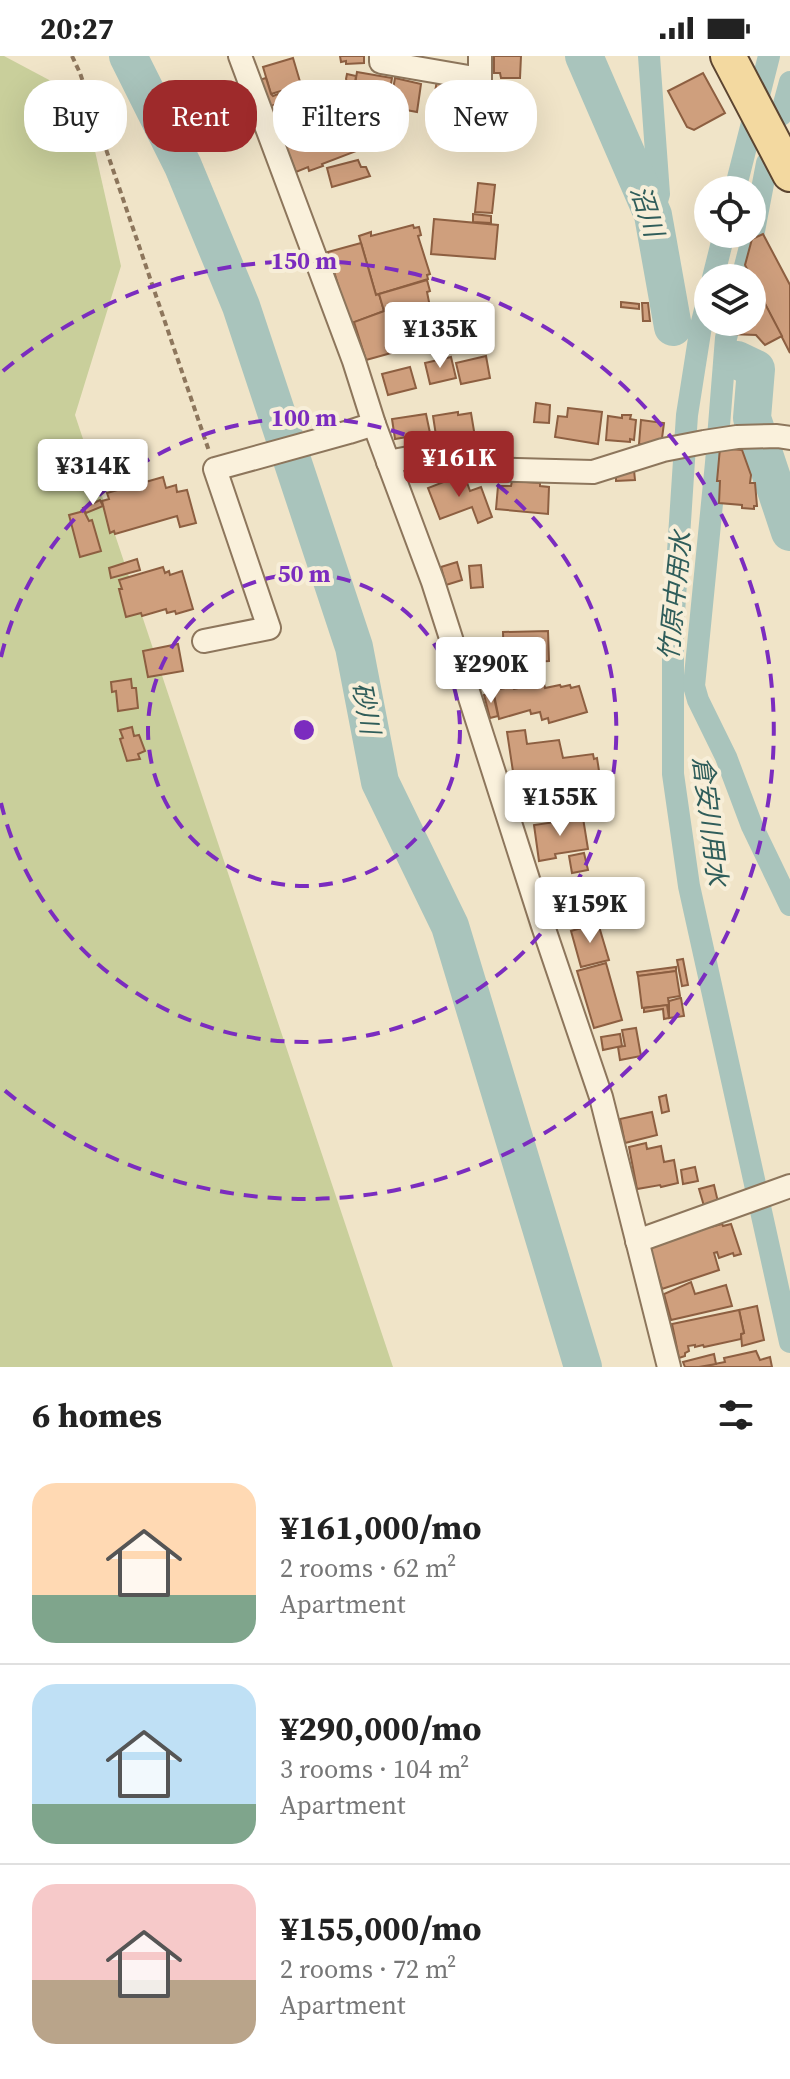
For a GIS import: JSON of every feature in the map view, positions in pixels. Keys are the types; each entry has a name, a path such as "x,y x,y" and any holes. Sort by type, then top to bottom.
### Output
{"main road":[{"path":"728,56 782,152"}],"street":[{"path":"240,56 433,582 601,1097 669,1367"},
{"path":"381,56 381,62 480,79 480,56"},
{"path":"204,641 269,628 219,467 374,424"},
{"path":"388,462 409,458 474,469 593,472 663,450 704,442 737,437 784,437"},
{"path":"637,1241 780,1190"}],"path":[{"path":"72,56 219,467"}],"green space":[{"path":"0,56 4,56 49,80 24,80 24,152 95,152 121,266 75,415 393,1367 0,1367"}],"building":[{"path":"340,56 364,56 364,63 346,64 346,61 341,62"},
{"path":"494,56 521,56 520,78 501,78 500,73 494,73"},
{"path":"293,58 300,80 273,80 271,94 263,67"},
{"path":"357,72 392,78 392,80 356,80"},
{"path":"703,73 725,113 694,130 687,127 668,91"},
{"path":"347,74 356,76 355,80 346,79"},
{"path":"266,78 273,105 269,107 259,80"},
{"path":"409,81 421,84 417,112 409,111"},
{"path":"288,152 354,152 309,171 308,167 296,172"},
{"path":"358,160 370,176 332,187 327,168"},
{"path":"478,183 495,185 492,213 475,212"},
{"path":"473,214 491,216 491,223 473,222"},
{"path":"434,219 498,225 495,259 431,254"},
{"path":"413,225 414,228 419,227 421,235 418,236 430,274 427,275 428,279 376,295 359,236"},
{"path":"766,240 790,285 790,353 766,306 766,264 745,264 750,248 766,248"},
{"path":"361,243 376,295 379,294 384,311 350,324 328,252"},
{"path":"427,280 430,307 390,319 379,294"},
{"path":"621,302 639,304 639,309 621,307"},
{"path":"642,303 648,303 650,321 643,321"},
{"path":"766,306 782,336 765,345 757,336 766,336"},
{"path":"387,310 390,319 412,314 418,331 400,339 402,350 366,360 354,322"},
{"path":"486,356 490,378 461,384 456,363"},
{"path":"451,357 456,378 430,384 425,363"},
{"path":"410,367 416,388 388,395 382,374"},
{"path":"536,403 550,405 549,423 534,422"},
{"path":"568,408 602,412 598,444 555,437 558,416 567,417"},
{"path":"458,412 458,415 471,413 475,437 437,442 433,416"},
{"path":"426,414 430,433 395,439 392,419"},
{"path":"622,415 631,415 630,419 636,420 634,440 606,440 608,416 622,418"},
{"path":"641,420 664,423 661,446 639,444"},
{"path":"720,448 742,450 751,475 750,483 755,483 757,506 754,509 719,503"},
{"path":"634,470 635,480 616,481 616,471"},
{"path":"464,474 470,491 481,487 492,517 478,523 472,507 440,519 428,488"},
{"path":"163,477 166,488 176,485 177,492 187,490 196,523 180,527 177,516 110,533 102,501 109,499 107,493"},
{"path":"512,481 540,483 540,486 549,487 548,514 496,509 498,486 511,486"},
{"path":"100,500 103,506 86,513 83,508"},
{"path":"84,511 89,521 92,520 101,551 80,557 69,515"},
{"path":"137,559 140,570 111,578 109,568"},
{"path":"457,562 462,580 446,585 441,567"},
{"path":"481,565 483,587 471,588 469,566"},
{"path":"163,567 165,573 169,571 170,575 182,571 193,609 176,614 175,611 167,613 166,609 126,617 119,580"},
{"path":"548,631 549,661 530,662 530,667 504,668 503,632"},
{"path":"178,644 183,671 148,677 143,651"},
{"path":"131,679 132,688 136,688 138,708 118,711 116,691 112,692 111,682"},
{"path":"544,684 545,688 579,686 587,712 549,723 548,718 542,720 540,712 531,714 530,710 499,719 493,690"},
{"path":"493,693 498,716 490,718 484,695"},
{"path":"132,727 134,736 139,735 145,751 138,754 140,759 127,761 120,730"},
{"path":"525,730 527,744 559,740 563,758 593,754 594,759 597,758 601,795 582,798 580,790 517,798 507,732"},
{"path":"583,818 588,849 555,854 556,858 539,861 534,825"},
{"path":"584,853 588,870 572,873 569,856"},
{"path":"581,880 583,898 589,897 591,907 583,908 582,905 556,909 553,884"},
{"path":"598,923 609,960 581,967 571,931"},
{"path":"683,959 688,985 682,986 677,960"},
{"path":"606,963 622,1020 594,1028 577,971"},
{"path":"676,967 676,971 638,976 637,972"},
{"path":"676,971 680,996 668,998 669,1005 642,1008 638,976"},
{"path":"681,998 684,1016 669,1018 669,1001"},
{"path":"667,1005 669,1018 664,1019 663,1009 644,1012 644,1008"},
{"path":"636,1028 641,1056 620,1060 618,1047 625,1046 622,1030"},
{"path":"620,1034 622,1046 603,1050 601,1037"},
{"path":"666,1095 669,1111 662,1113 659,1097"},
{"path":"652,1112 657,1135 625,1143 620,1119"},
{"path":"646,1143 647,1149 661,1146 664,1162 674,1160 678,1183 637,1189 629,1147"},
{"path":"695,1167 698,1181 683,1184 681,1170"},
{"path":"714,1185 718,1202 704,1206 699,1189"},
{"path":"731,1224 741,1254 734,1256 733,1253 719,1258 717,1252 714,1253 719,1270 662,1289 649,1245"},
{"path":"691,1282 695,1294 726,1285 732,1306 671,1320 664,1294"},
{"path":"757,1306 764,1340 742,1346 741,1334 744,1333 739,1310"},
{"path":"739,1310 744,1333 741,1339 704,1347 688,1346 689,1351 679,1358 672,1324"},
{"path":"756,1351 760,1360 770,1357 772,1367 699,1367 725,1362 724,1358"},
{"path":"714,1354 716,1364 685,1367 683,1362"}],"waterway":[{"name":"砂川","path":"128,56 183,166 241,306 354,647 380,782 450,926 583,1367"},
{"name":"沼川","path":"584,56 653,215 673,327"},
{"path":"649,56 659,194 653,215"},
{"name":"倉安川用水","path":"739,176 769,56"},
{"name":"竹原中用水","path":"781,115 790,82"},
{"name":"竹原中用水","path":"746,264 767,163"},
{"name":"倉安川用水","path":"716,264 720,248"},
{"name":"倉安川用水","path":"699,336 687,415 673,628 673,774 689,886 790,1342"},
{"name":"竹原中用水","path":"726,336 694,686 752,826 790,905"},
{"name":"沼川","path":"737,360 756,369 752,418 790,532"}]}
